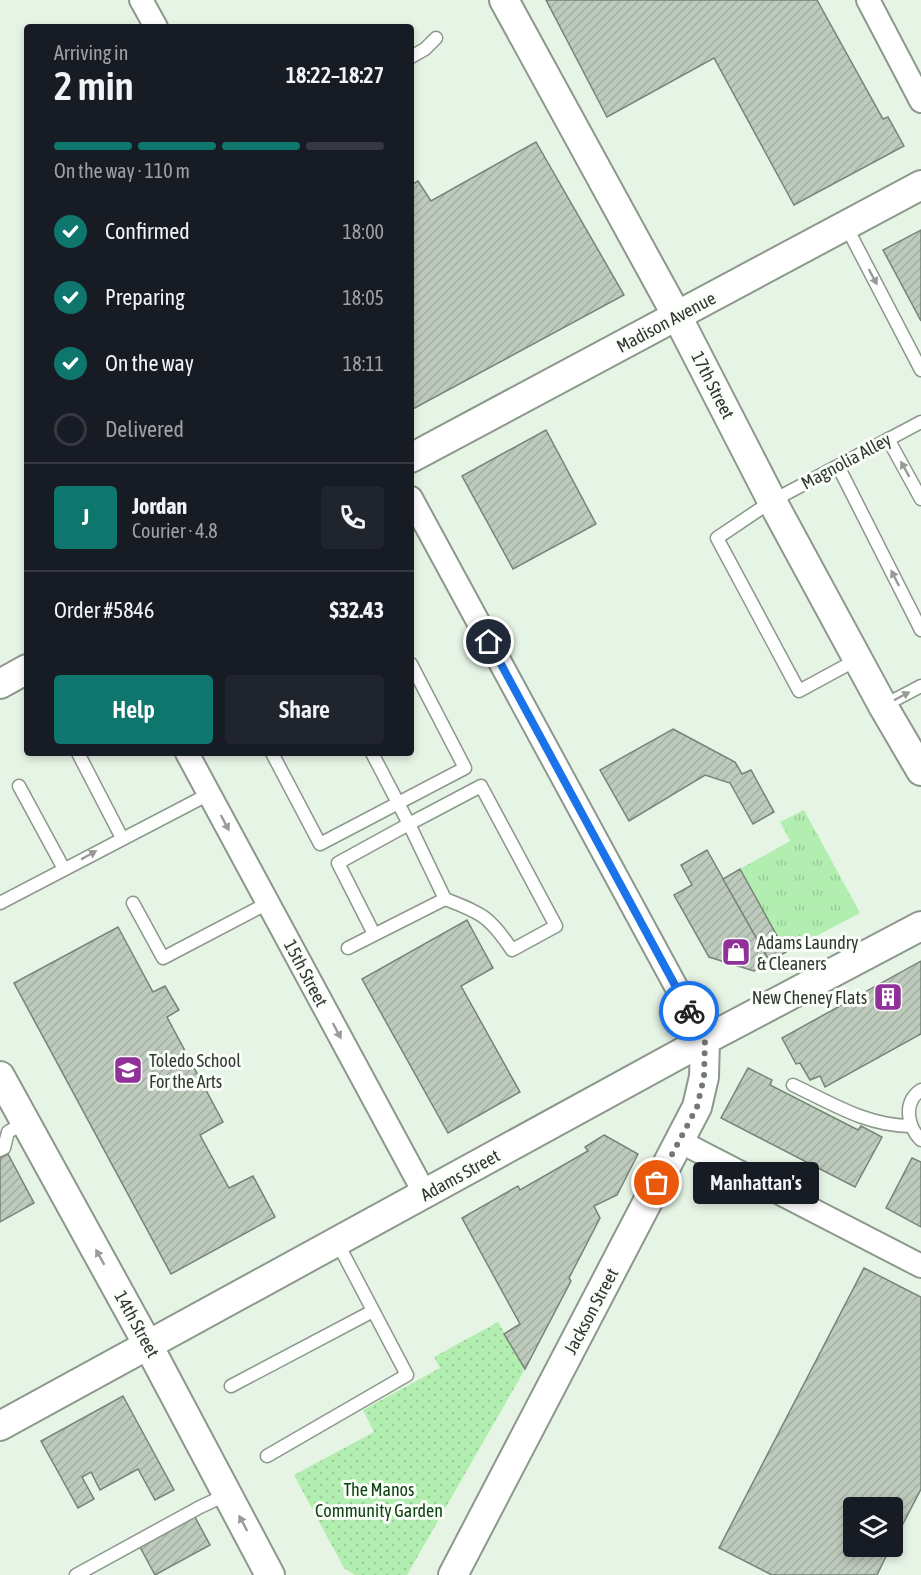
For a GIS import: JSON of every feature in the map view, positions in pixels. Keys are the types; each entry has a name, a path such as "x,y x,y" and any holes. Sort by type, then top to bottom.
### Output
{"street":[{"path":"141,0 154,24"},
{"name":"17th Street","path":"504,0 677,316 772,501 883,706 921,771"},
{"path":"868,0 921,101"},
{"name":"Madison Avenue","path":"414,456 921,185"},
{"path":"414,504 705,1040"},
{"path":"0,684 24,671"},
{"name":"15th Street","path":"189,756 425,1194"},
{"name":"Adams Street","path":"0,1426 705,1040 921,926"},
{"name":"Jackson Street","path":"453,1575 697,1107 704,1077 705,1040"},
{"name":"14th Street","path":"0,1076 11,1127 148,1345 270,1575"},
{"path":"679,1141 921,1266"}],"lane":[{"path":"414,55 436,38"},
{"path":"846,225 921,370"},
{"name":"Magnolia Alley","path":"858,659 799,691 717,538 772,501 921,422"},
{"path":"888,439 921,499"},
{"path":"838,466 921,630"},
{"path":"274,756 320,844 465,768 414,670"},
{"path":"883,706 921,686"},
{"path":"80,756 122,838"},
{"path":"374,756 445,899"},
{"path":"19,786 64,869"},
{"path":"348,948 445,899 474,909 486,918 498,928 512,950 556,926 481,786 338,863 374,934"},
{"path":"0,903 209,794"},
{"path":"133,903 163,958 268,903"},
{"path":"793,1084 861,1118 896,1126 911,1126"},
{"path":"921,1090 910,1101 908,1109 911,1126 921,1140"},
{"path":"0,1150 4,1148 11,1127"},
{"path":"267,1456 407,1375 337,1242"},
{"path":"231,1386 374,1311"},
{"path":"83,1574 200,1507 228,1494"}],"green space":[{"path":"804,810 860,913 786,952 740,869 790,841 780,822"},
{"name":"The Manos Community Garden","path":"498,1322 525,1369 407,1575 355,1575 344,1568 294,1475 374,1432 363,1410 440,1368 434,1357"}],"building":[{"path":"546,0 817,0 883,119 888,117 904,146 794,205 714,58 607,117"},
{"path":"536,142 624,295 414,408 414,183 418,181 431,201"},
{"path":"921,230 921,321 883,250"},
{"path":"546,430 596,524 513,569 462,476"},
{"path":"673,729 735,762 742,774 751,770 774,812 753,824 730,783 705,775 629,821 600,770"},
{"path":"707,850 770,962 754,971 709,957 674,895 692,885 681,865"},
{"path":"740,869 786,952 770,962 723,879"},
{"path":"467,920 493,968 461,986 520,1092 448,1133 362,979"},
{"name":"Toledo School For the Arts","path":"118,927 153,992 165,986 179,1010 167,1017 223,1122 200,1135 229,1188 253,1176 275,1217 171,1274 14,983"},
{"name":"New Cheney Flats","path":"921,961 921,1034 825,1087 820,1076 810,1080 800,1063 796,1064 782,1038"},
{"path":"748,1068 772,1080 770,1085 858,1130 861,1126 882,1137 855,1187 721,1118"},
{"path":"604,1135 638,1154 617,1195 594,1206 600,1218 569,1278 571,1281 525,1369 504,1334 520,1324 462,1218 518,1186 520,1190 588,1151 585,1147"},
{"path":"8,1154 34,1203 0,1222 0,1158"},
{"path":"912,1158 921,1162 921,1227 886,1208"},
{"path":"864,1268 921,1297 921,1489 903,1524 903,1497 843,1497 843,1557 886,1557 877,1575 772,1575 719,1548"},
{"path":"123,1396 174,1490 155,1500 138,1469 100,1490 91,1472 82,1477 94,1499 78,1508 41,1441"},
{"path":"195,1517 210,1545 155,1575 140,1547"}],"way so far":[{"path":"657,1183 697,1107 704,1077 705,1040 689,1011"}],"place":[{"name":"Adams Laundry & Cleaners","path":"736,952"},
{"name":"New Cheney Flats","path":"888,997"},
{"name":"Toledo School For the Arts","path":"128,1070"},
{"name":"Manhattan's","path":"657,1183"}],"route":[{"path":"489,642 689,1011"}]}
